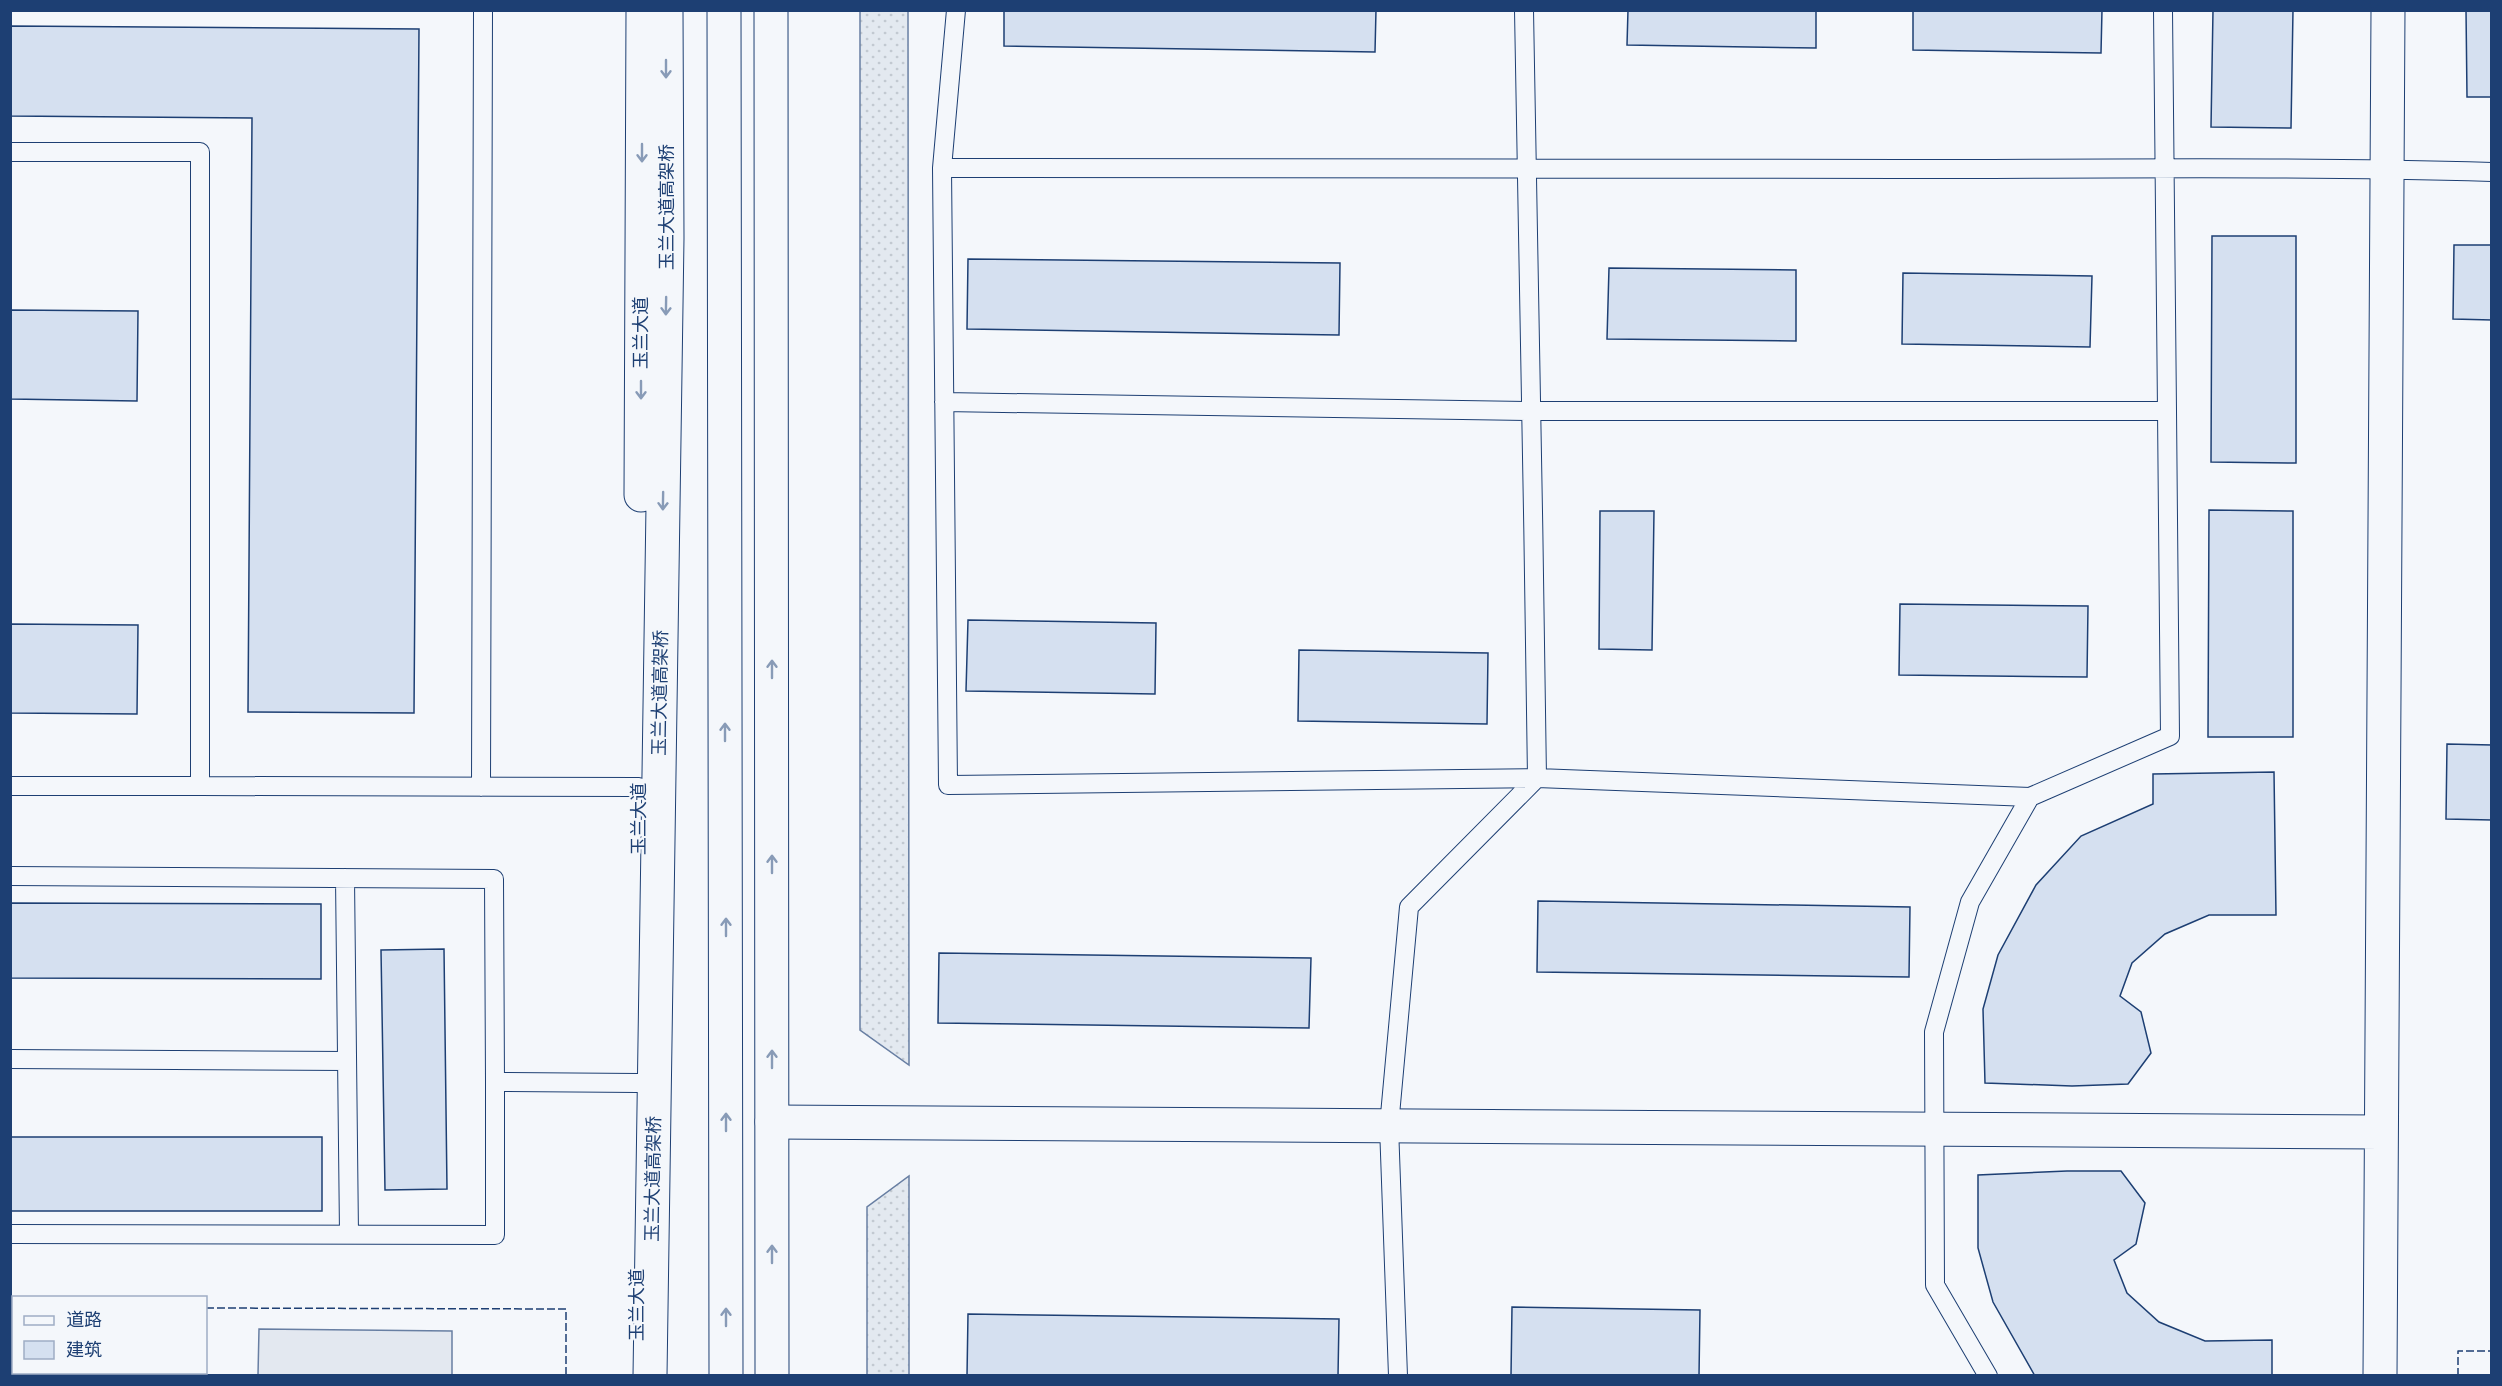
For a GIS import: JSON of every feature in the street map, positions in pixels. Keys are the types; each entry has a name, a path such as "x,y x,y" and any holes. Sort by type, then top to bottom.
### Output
{"main road":[{"name":"玉兰大道","path":"636,1376 643,10"},
{"name":"玉兰大道高架桥","path":"650,1376 667,238 666,10"},
{"path":"724,10 726,1376"},
{"path":"771,10 772,1376"},
{"path":"2380,1376 2388,10"},
{"path":"772,1122 2382,1132"}],"lane":[{"path":"480,787 483,10"},
{"path":"956,10 942,168 948,785 1538,778 2030,797 2170,736 2163,10"},
{"path":"1398,1376 1389,1126 1408,907 1538,778 1524,10"},
{"path":"10,152 200,152 200,786"},
{"path":"942,168 2387,169 2492,172"},
{"path":"944,402 1533,411 2167,411"},
{"path":"10,786 639,787"},
{"path":"1988,1376 1935,1285 1934,1032 1970,902 2030,797"},
{"path":"10,876 494,879 495,1235 10,1234"},
{"path":"345,878 349,1234"},
{"path":"10,1059 347,1060"},
{"path":"495,1082 638,1083"}],"shaded area":[{"path":"907,10 909,1065 860,1030 860,11"},
{"path":"909,1176 909,1375 867,1375 867,1207"},
{"path":"259,1329 452,1331 452,1375 258,1375"}],"building":[{"path":"1004,10 1376,10 1375,52 1004,46"},
{"path":"1628,10 1816,10 1816,48 1627,45"},
{"path":"1913,10 2102,10 2101,53 1913,50"},
{"path":"2213,10 2293,10 2291,128 2211,127"},
{"path":"2466,10 2492,10 2492,97 2467,97"},
{"path":"10,26 419,29 414,713 248,712 252,118 10,116"},
{"path":"2212,236 2296,236 2296,463 2211,462"},
{"path":"2454,245 2492,245 2492,320 2453,319"},
{"path":"968,259 1340,263 1339,335 967,329"},
{"path":"1609,268 1796,270 1796,341 1607,339"},
{"path":"1903,273 2092,276 2090,347 1902,344"},
{"path":"10,310 138,311 137,401 10,399"},
{"path":"2209,510 2293,511 2293,737 2208,737"},
{"path":"1600,511 1654,511 1652,650 1599,649"},
{"path":"1900,604 2088,606 2087,677 1899,675"},
{"path":"968,620 1156,623 1155,694 966,691"},
{"path":"10,624 138,625 137,714 10,713"},
{"path":"1299,650 1488,653 1487,724 1298,721"},
{"path":"2447,744 2492,745 2492,820 2446,819"},
{"path":"2274,772 2276,915 2209,915 2165,934 2132,963 2120,996 2141,1012 2151,1053 2128,1084 2072,1086 1985,1083 1983,1009 1998,955 2036,885 2081,836 2153,804 2153,774"},
{"path":"1538,901 1910,907 1909,977 1537,972"},
{"path":"10,903 321,904 321,979 10,978"},
{"path":"444,949 447,1189 385,1190 381,950"},
{"path":"939,953 1311,958 1309,1028 938,1023"},
{"path":"10,1137 322,1137 322,1211 10,1211"},
{"path":"2121,1171 2145,1203 2136,1244 2114,1260 2127,1293 2159,1322 2205,1341 2272,1340 2272,1376 2035,1376 1993,1302 1978,1248 1978,1175"},
{"path":"1512,1307 1700,1310 1699,1376 1511,1376"},
{"path":"968,1314 1339,1319 1338,1376 967,1376"},
{"path":"10,1333 12,1333 12,1374 203,1374 203,1376 10,1376"}],"fence":[{"path":"207,1308 566,1309 566,1376"},
{"path":"2458,1376 2458,1351 2492,1351"}]}
